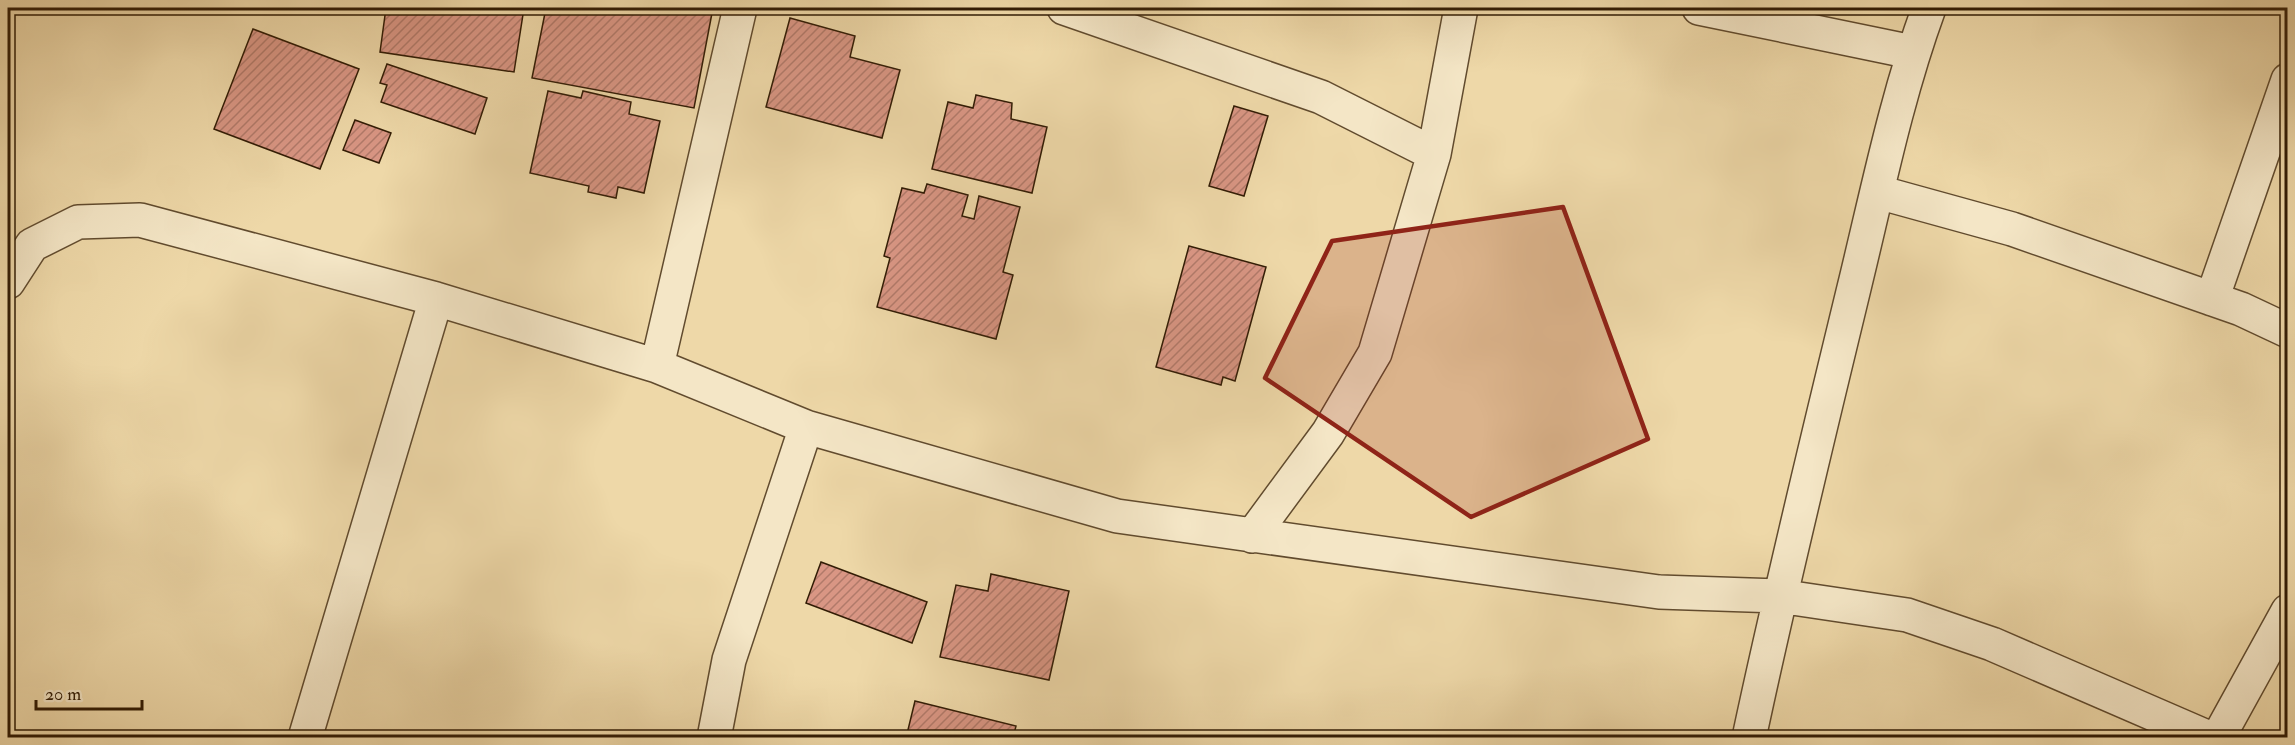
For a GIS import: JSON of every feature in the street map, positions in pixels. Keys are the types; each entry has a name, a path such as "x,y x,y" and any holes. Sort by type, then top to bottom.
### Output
{"street":[{"path":"657,366 740,8"},
{"path":"1064,8 1321,97 1434,154"},
{"path":"1252,536 1328,433 1375,353 1434,154 1461,8"},
{"path":"1699,8 1912,52"},
{"path":"1749,738 1779,596 1912,52 1929,8"},
{"path":"2212,299 2288,80"},
{"path":"1878,192 2012,229 2241,309 2288,331"},
{"path":"8,282 32,245 78,222 140,220 436,299 657,366 807,427 1117,516 1659,592 1779,596 1907,615 1992,644 2209,738"},
{"path":"305,738 436,299"},
{"path":"714,738 729,660 807,427"},
{"path":"2218,738 2288,611"}],"highlighted area":[{"path":"1563,207 1648,439 1471,517 1265,378 1332,241"}],"building":[{"path":"386,8 524,8 514,72 380,52"},
{"path":"546,8 689,8 712,13 694,108 532,78"},
{"path":"790,18 855,36 850,57 900,70 882,138 766,107"},
{"path":"253,29 359,69 320,169 214,129"},
{"path":"387,64 487,98 475,134 381,102 387,85 380,83"},
{"path":"548,91 581,98 583,91 631,102 629,114 660,121 644,193 618,187 616,198 588,192 589,186 530,173"},
{"path":"976,95 1012,103 1011,119 1047,127 1032,193 932,169 948,102 973,108"},
{"path":"1234,106 1268,116 1244,196 1209,186"},
{"path":"355,120 391,133 379,163 343,150"},
{"path":"927,184 968,195 962,216 974,219 979,196 1020,207 1003,272 1013,275 996,339 877,307 890,258 884,256 902,188 924,193"},
{"path":"1189,246 1266,267 1235,381 1223,377 1221,385 1156,367"},
{"path":"821,562 927,602 912,643 806,603"},
{"path":"991,574 1069,591 1049,680 940,657 956,585 988,591"},
{"path":"915,701 1016,726 1013,738 906,738"}]}
